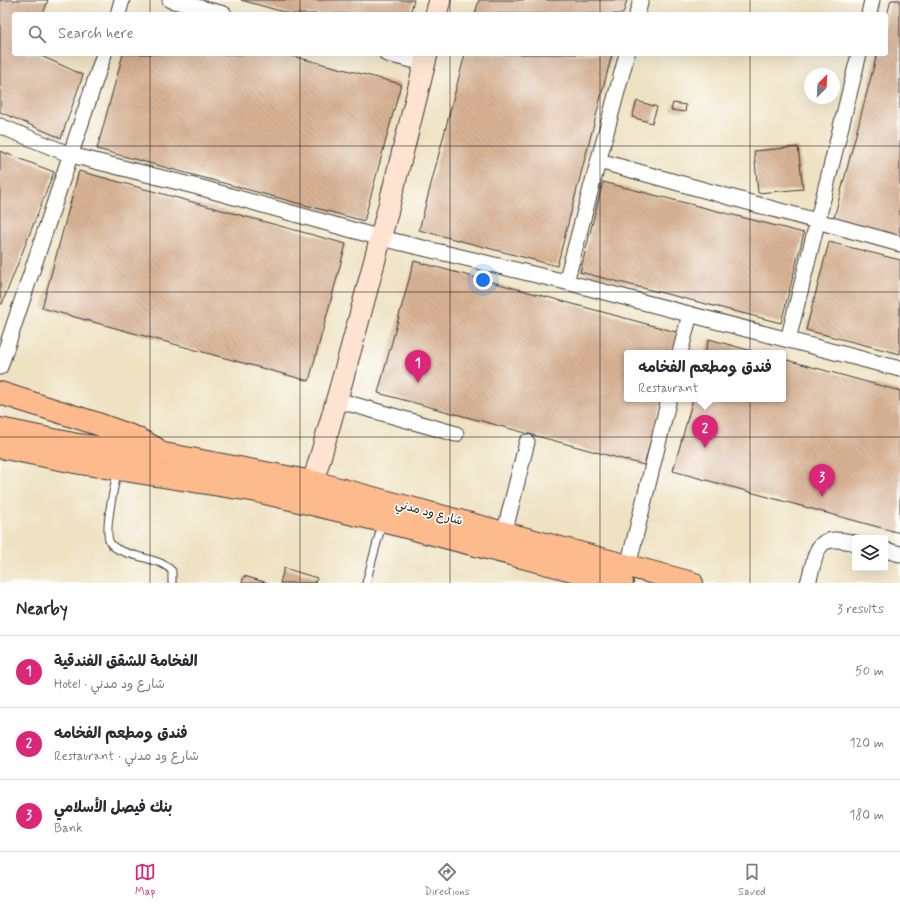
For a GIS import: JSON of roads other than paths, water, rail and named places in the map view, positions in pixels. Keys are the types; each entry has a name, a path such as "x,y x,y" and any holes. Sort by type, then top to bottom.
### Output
{"highway":[{"path":"0,393 98,424 149,444 174,463"},
{"path":"0,429 174,463"},
{"path":"0,447 118,469 174,463"},
{"name":"شارع ود مدني","path":"174,463 313,482 504,534 625,575"},
{"name":"شارع ود مدني","path":"174,463 257,491 383,521 625,575 692,583"}],"street":[{"path":"119,12 122,0"},
{"path":"170,0 195,3 219,12"},
{"path":"437,12 440,0"},
{"path":"638,12 641,0"},
{"path":"869,12 872,0"},
{"path":"0,367 103,56"},
{"path":"313,482 381,238 425,59 402,56"},
{"path":"566,282 626,56"},
{"path":"788,340 858,56"},
{"path":"0,126 71,155 202,188 381,238 566,282 900,369"},
{"path":"599,161 900,244"},
{"path":"681,350 690,314"},
{"path":"337,400 456,434"},
{"path":"625,575 668,402"},
{"path":"504,534 527,442"},
{"path":"808,583 818,549 824,542 832,539 852,542"},
{"path":"888,551 900,554"}],"lane":[{"path":"118,469 108,521 108,538 110,544 118,549 166,565 172,571 172,583"},
{"path":"366,583 383,521"}],"place":[{"name":"الفخامة للشقق الفندقية","path":"418,383"},
{"name":"فندق ومطعم الفخامه","path":"705,448"},
{"name":"بنك فيصل الأسلامي","path":"822,497"}]}
